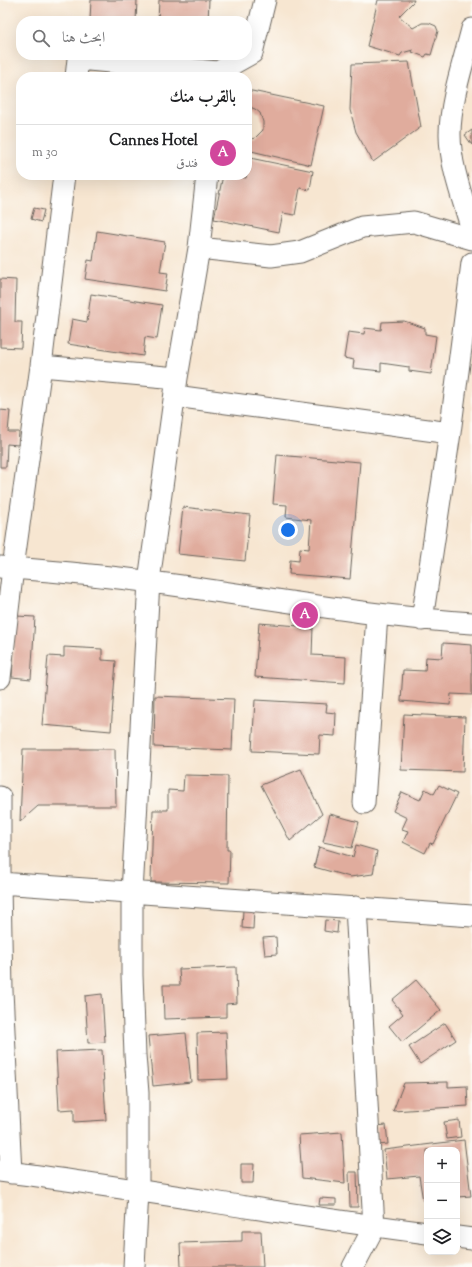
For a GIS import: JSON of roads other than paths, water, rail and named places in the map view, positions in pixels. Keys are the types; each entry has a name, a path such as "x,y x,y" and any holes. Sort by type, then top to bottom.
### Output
{"street":[{"path":"252,52 265,0"},
{"path":"472,29 455,96 450,133 453,162 472,230"},
{"path":"77,72 78,60"},
{"path":"87,60 192,72"},
{"path":"222,72 240,60"},
{"path":"0,678 6,568 41,366 63,180"},
{"path":"134,1267 138,1191 138,1092 132,975 132,893 149,582 176,387 199,248 206,180"},
{"path":"199,248 271,256 300,252 362,226 414,222 472,239"},
{"path":"422,620 450,433 472,263"},
{"path":"41,366 450,433"},
{"path":"6,568 149,582 377,615 472,624"},
{"path":"364,803 377,615"},
{"path":"0,797 0,879"},
{"path":"424,1233 374,1227 75,1181 6,1172 0,884 132,893 173,894 472,916"},
{"path":"353,1267 374,1227 356,907"},
{"path":"460,1237 472,1239"}],"place":[{"name":"Cannes Hotel","path":"305,615"}]}
